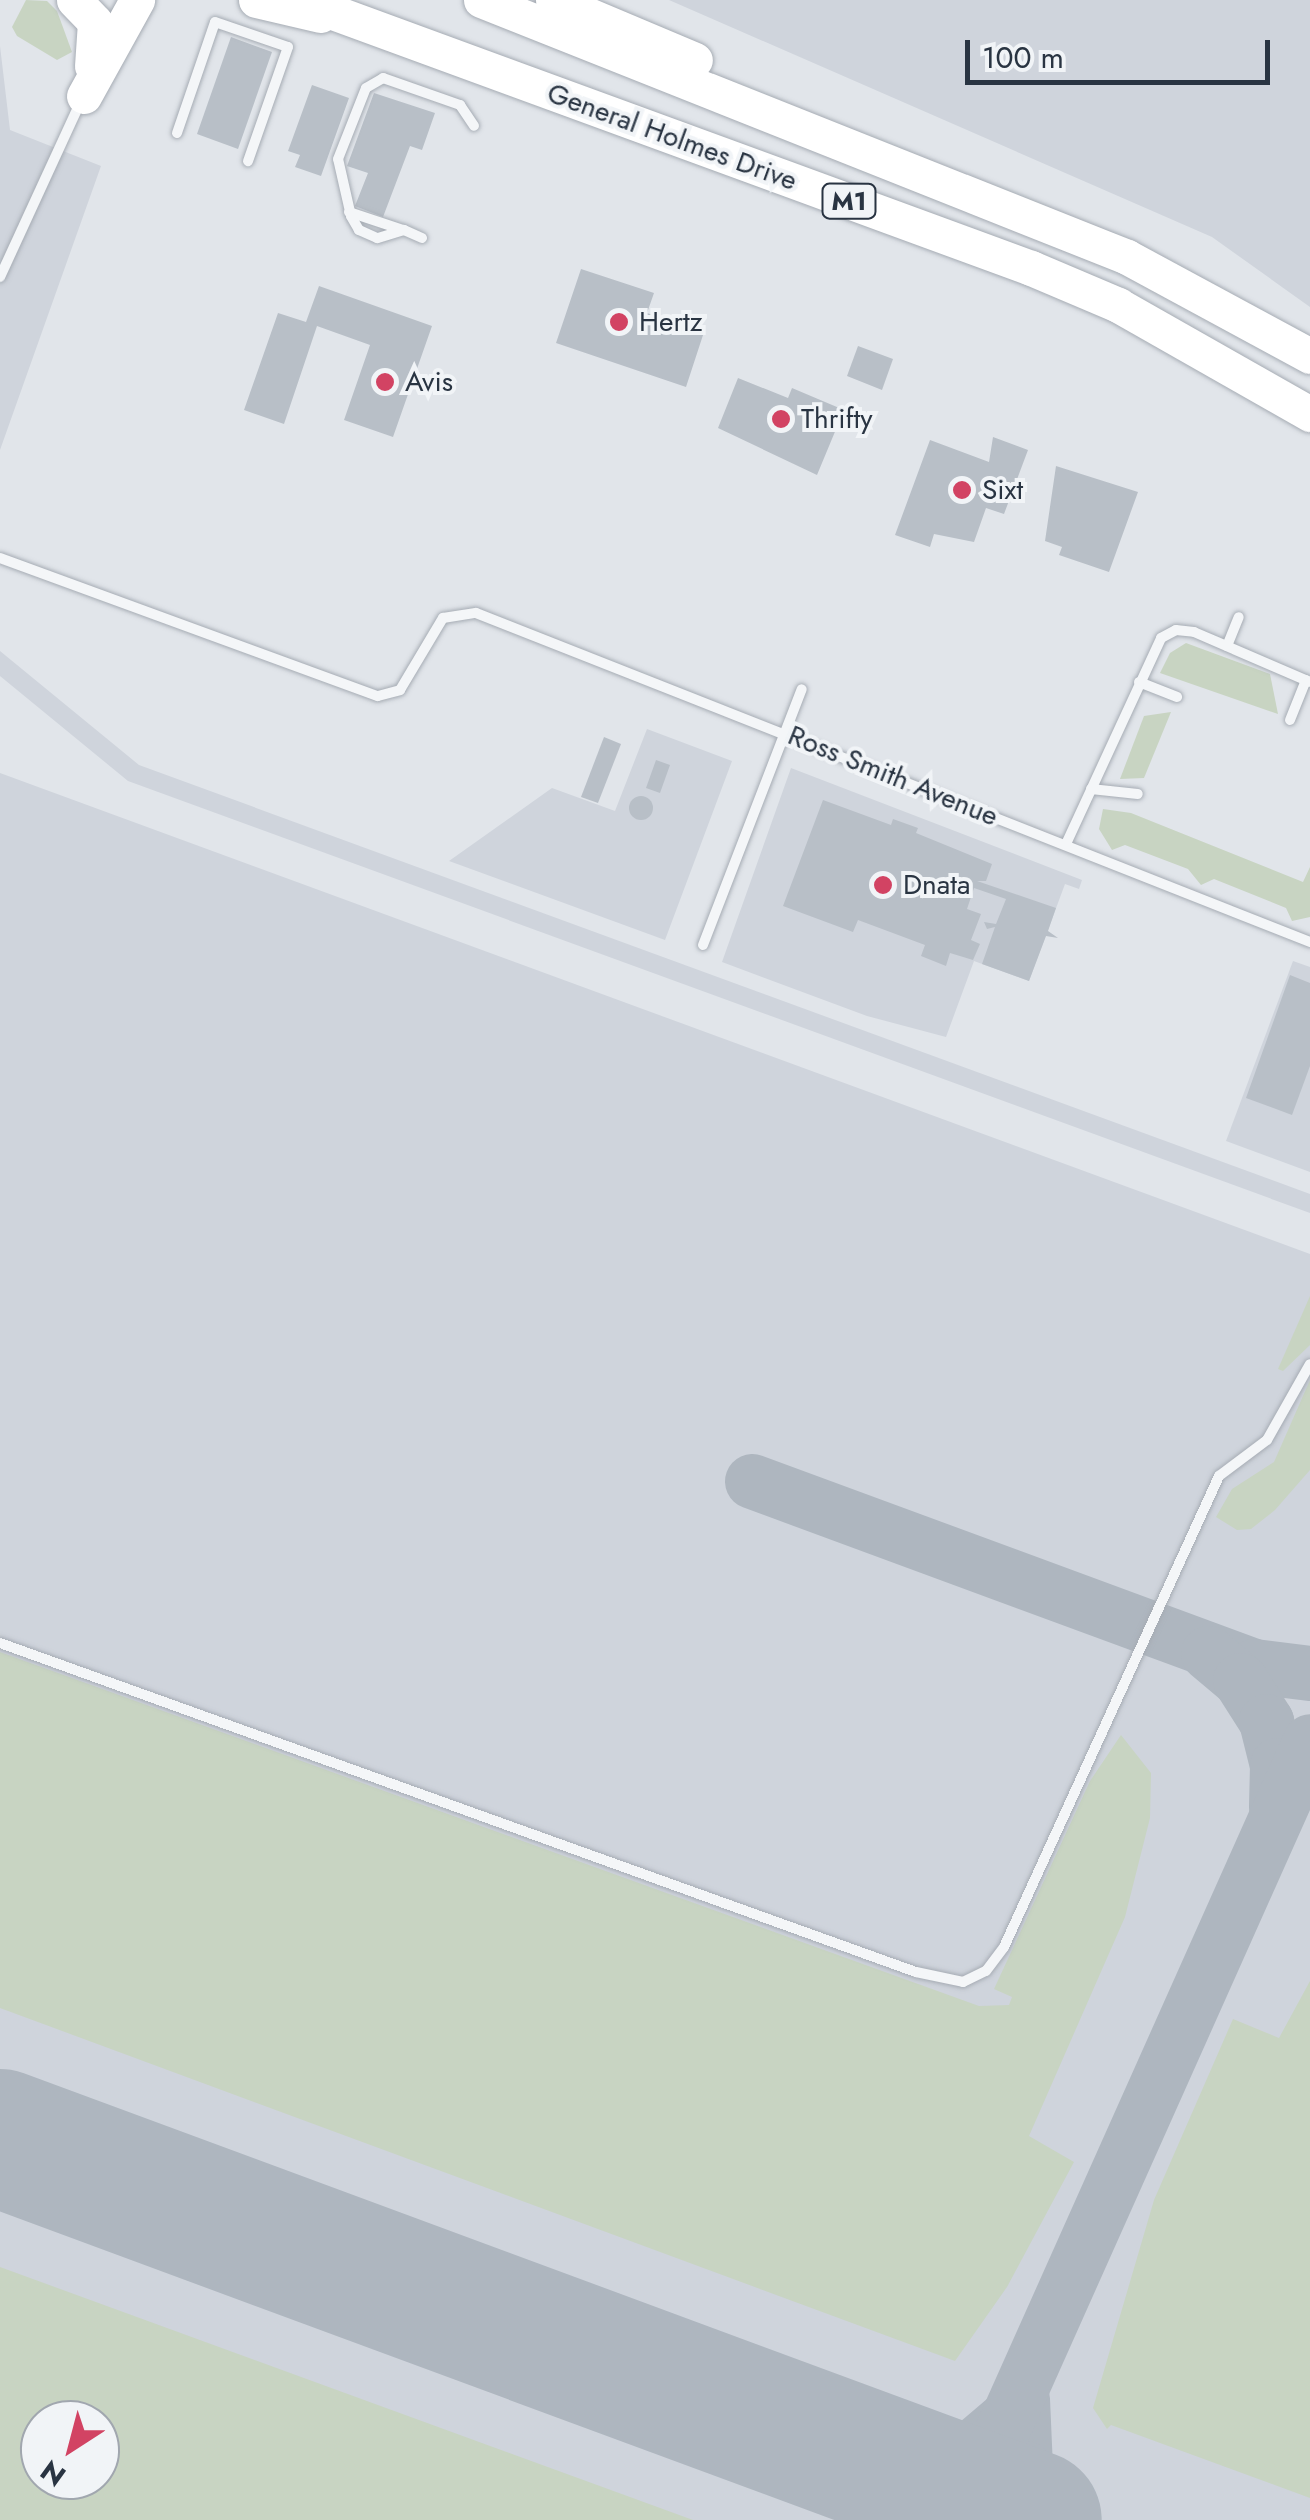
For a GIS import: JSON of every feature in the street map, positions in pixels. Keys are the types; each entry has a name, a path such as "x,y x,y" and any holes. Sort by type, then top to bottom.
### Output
{"highway":[{"path":"74,0 91,14 97,44 84,96"},
{"path":"84,96 137,0"},
{"path":"256,0 370,27"},
{"name":"General Holmes Drive","path":"300,0 1031,268 1118,305 1310,414"},
{"name":"General Holmes Drive","path":"481,0 1127,257 1310,356"},
{"path":"553,0 1127,238 1267,310 1310,344"}],"lane":[{"path":"177,132 214,22 288,47 248,161"},
{"path":"422,238 404,230 377,238 359,230 350,212 338,159 373,80 383,78 460,105 474,126"},
{"path":"0,277 84,96"},
{"name":"Ross Smith Avenue","path":"0,558 378,696 400,690 443,618 476,613 1310,942"},
{"path":"1227,646 1239,617"},
{"path":"1066,844 1161,638 1176,630 1227,646 1308,681 1290,720"},
{"path":"1139,682 1177,697"},
{"path":"703,945 782,732 802,689"},
{"path":"1090,789 1138,794"},
{"path":"0,1643 916,1972 963,1982 986,1971 1004,1947 1219,1476 1271,1434 1310,1364"}],"shaded area":[{"path":"669,0 1310,0 1310,307 1212,237"},
{"path":"0,46 10,130 101,166 0,450"},
{"path":"0,651 139,765 1310,1194 1310,1213 128,781 0,676"},
{"path":"647,729 732,761 665,940 449,861 552,788 615,811"},
{"path":"791,768 1082,880 1079,889 1065,884 1029,981 974,961 946,1037 867,1016 722,962"},
{"path":"0,773 1310,1254 1310,2520 0,2520"},
{"path":"1293,961 1310,967 1310,1172 1226,1141"}],"green space":[{"path":"26,0 47,1 57,11 72,52 57,60 17,36 12,27"},
{"path":"1186,643 1270,674 1278,714 1160,673 1170,653"},
{"path":"1171,712 1144,778 1120,779 1144,716"},
{"path":"1103,809 1131,813 1303,882 1310,867 1310,917 1292,921 1286,908 1214,879 1201,885 1188,869 1125,845 1112,850 1099,829"},
{"path":"1310,1296 1310,1345 1283,1371 1278,1369"},
{"path":"1310,1380 1310,1470 1275,1510 1251,1529 1237,1530 1216,1517 1232,1489 1274,1462"},
{"path":"0,1652 979,2006 1009,2005 1012,1997 994,1989 1090,1781 1121,1735 1151,1773 1150,1818 1125,1917 1029,2136 1074,2162 1007,2287 955,2361 0,2008"},
{"path":"1310,1981 1310,2498 1111,2425 1107,2429 1093,2408 1154,2200 1233,2019 1279,2038"},
{"path":"0,2267 693,2520 0,2520"}],"building":[{"path":"231,37 272,52 238,149 197,134"},
{"path":"312,85 349,98 321,176 295,167 300,155 288,151"},
{"path":"374,93 435,113 422,150 410,146 383,217 355,206 368,173 347,166"},
{"name":"Hertz","path":"581,269 654,293 647,313 704,332 686,387 556,343"},
{"name":"Avis","path":"319,286 432,326 393,437 344,420 370,345 317,326 284,424 244,410 278,313 306,322"},
{"path":"858,346 893,359 882,390 847,376"},
{"name":"Thrifty","path":"738,378 788,398 792,388 844,410 817,475 718,428"},
{"name":"Sixt","path":"993,437 1028,450 1004,514 986,508 974,542 934,534 930,547 895,535 930,440 989,462"},
{"path":"1056,466 1138,492 1109,572 1059,555 1062,547 1045,541"},
{"path":"604,737 621,744 598,803 581,797"},
{"path":"656,760 670,765 660,793 646,788"},
{"path":"641,796 653,808 641,820 629,808"},
{"name":"Dnata","path":"823,800 891,825 893,819 918,828 916,833 992,864 986,881 977,881 1056,908 1048,931 1058,938 1046,936 1029,981 982,964 995,927 987,929 984,922 996,924 1006,899 974,888 967,909 981,914 971,940 980,944 973,960 950,953 946,966 921,956 925,945 858,920 853,932 783,906"},
{"path":"1290,975 1310,983 1310,1066 1292,1115 1246,1098"}],"taxiway":[{"path":"752,1481 1254,1666 1310,1673"},
{"path":"1208,1653 1240,1680 1266,1721 1277,1765 1276,1807"},
{"path":"962,2520 1310,1741"},
{"path":"1022,2399 1025,2468 1059,2520"},
{"path":"742,2410 906,2466 965,2453 1006,2418"},
{"path":"851,2457 882,2475 915,2520"}],"runway":[{"path":"0,2138 1033,2520"}],"place":[{"name":"Hertz","path":"619,322"},
{"name":"Avis","path":"385,382"},
{"name":"Thrifty","path":"781,419"},
{"name":"Sixt","path":"962,490"},
{"name":"Dnata","path":"883,885"}]}
